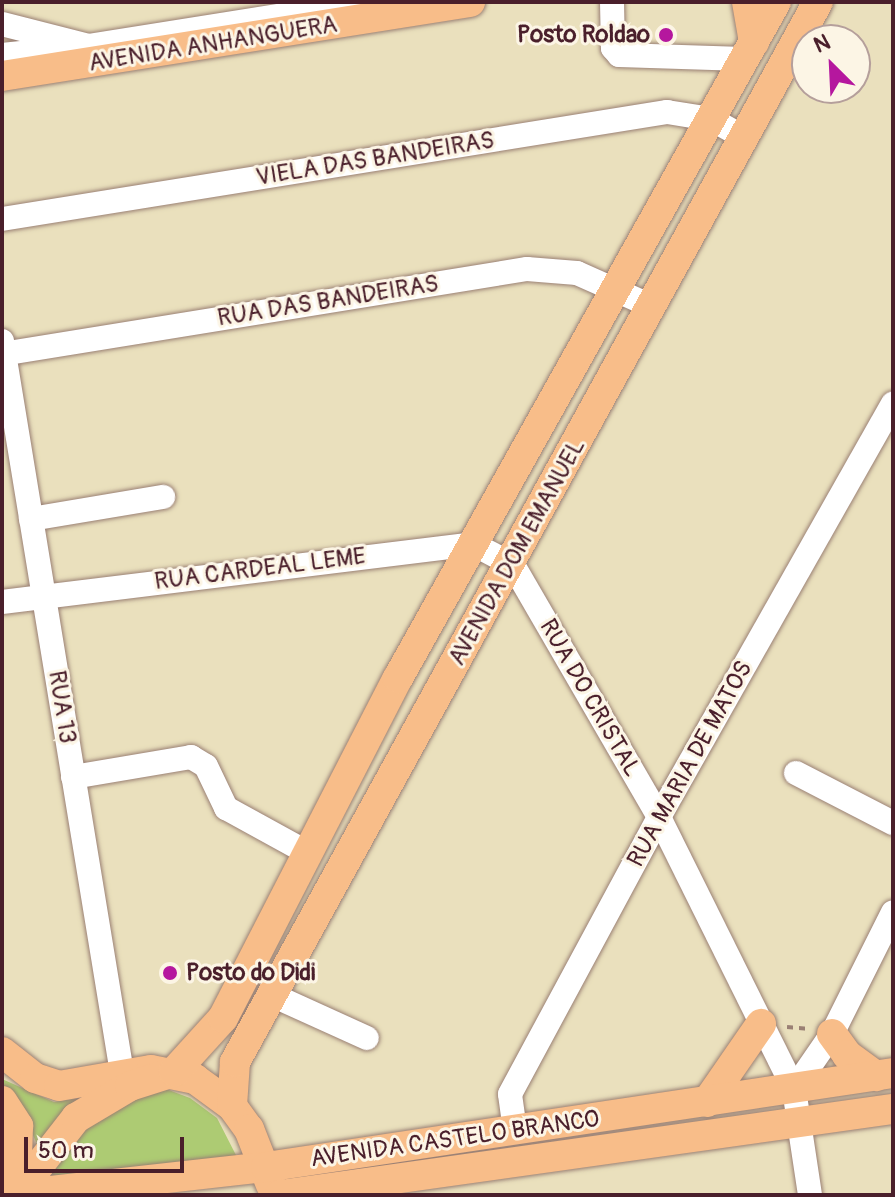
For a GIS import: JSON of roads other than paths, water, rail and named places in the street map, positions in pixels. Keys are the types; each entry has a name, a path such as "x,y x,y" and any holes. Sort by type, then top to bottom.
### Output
{"main road":[{"name":"AVENIDA ANHANGUERA","path":"2,76 470,2"},
{"path":"747,2 749,50"},
{"name":"AVENIDA DOM EMANUEL","path":"174,1072 223,1018 473,544 776,2"},
{"name":"AVENIDA DOM EMANUEL","path":"232,1106 235,1062 513,565 649,305 818,2"},
{"path":"707,1102 761,1024"},
{"path":"832,1034 847,1055 884,1075"},
{"path":"2,1052 35,1078 59,1086 122,1073 174,1072 213,1088 232,1106 270,1181"},
{"path":"15,1195 76,1118 130,1086 174,1072"},
{"name":"AVENIDA CASTELO BRANCO","path":"15,1195 270,1181 515,1130 884,1075"},
{"path":"2,1101 18,1126 15,1195"},
{"name":"AVENIDA CASTELO BRANCO","path":"280,1195 798,1125 893,1109"}],"street":[{"path":"2,55 88,46 367,2"},
{"path":"612,2 613,48 619,55 749,50"},
{"path":"2,24 88,46"},
{"name":"VIELA DAS BANDEIRAS","path":"2,219 667,112 711,119 743,137"},
{"name":"RUA DAS BANDEIRAS","path":"3,350 527,269 577,273 649,305"},
{"name":"RUA 13","path":"3,350 122,1073"},
{"name":"RUA MARIA DE MATOS","path":"515,1130 510,1094 659,817 893,404"},
{"path":"31,519 163,497"},
{"path":"473,544 513,565"},
{"name":"RUA CARDEAL LEME","path":"2,602 473,544"},
{"name":"RUA DO CRISTAL","path":"513,565 659,817 794,1089"},
{"path":"73,777 191,757 206,766 226,808 308,853"},
{"path":"796,773 893,823"},
{"path":"810,1195 794,1089 832,1034 893,912"},
{"path":"272,995 367,1038"}],"place":[{"name":"Posto Roldao","path":"666,35"},
{"name":"Posto do Didi","path":"170,973"}]}
